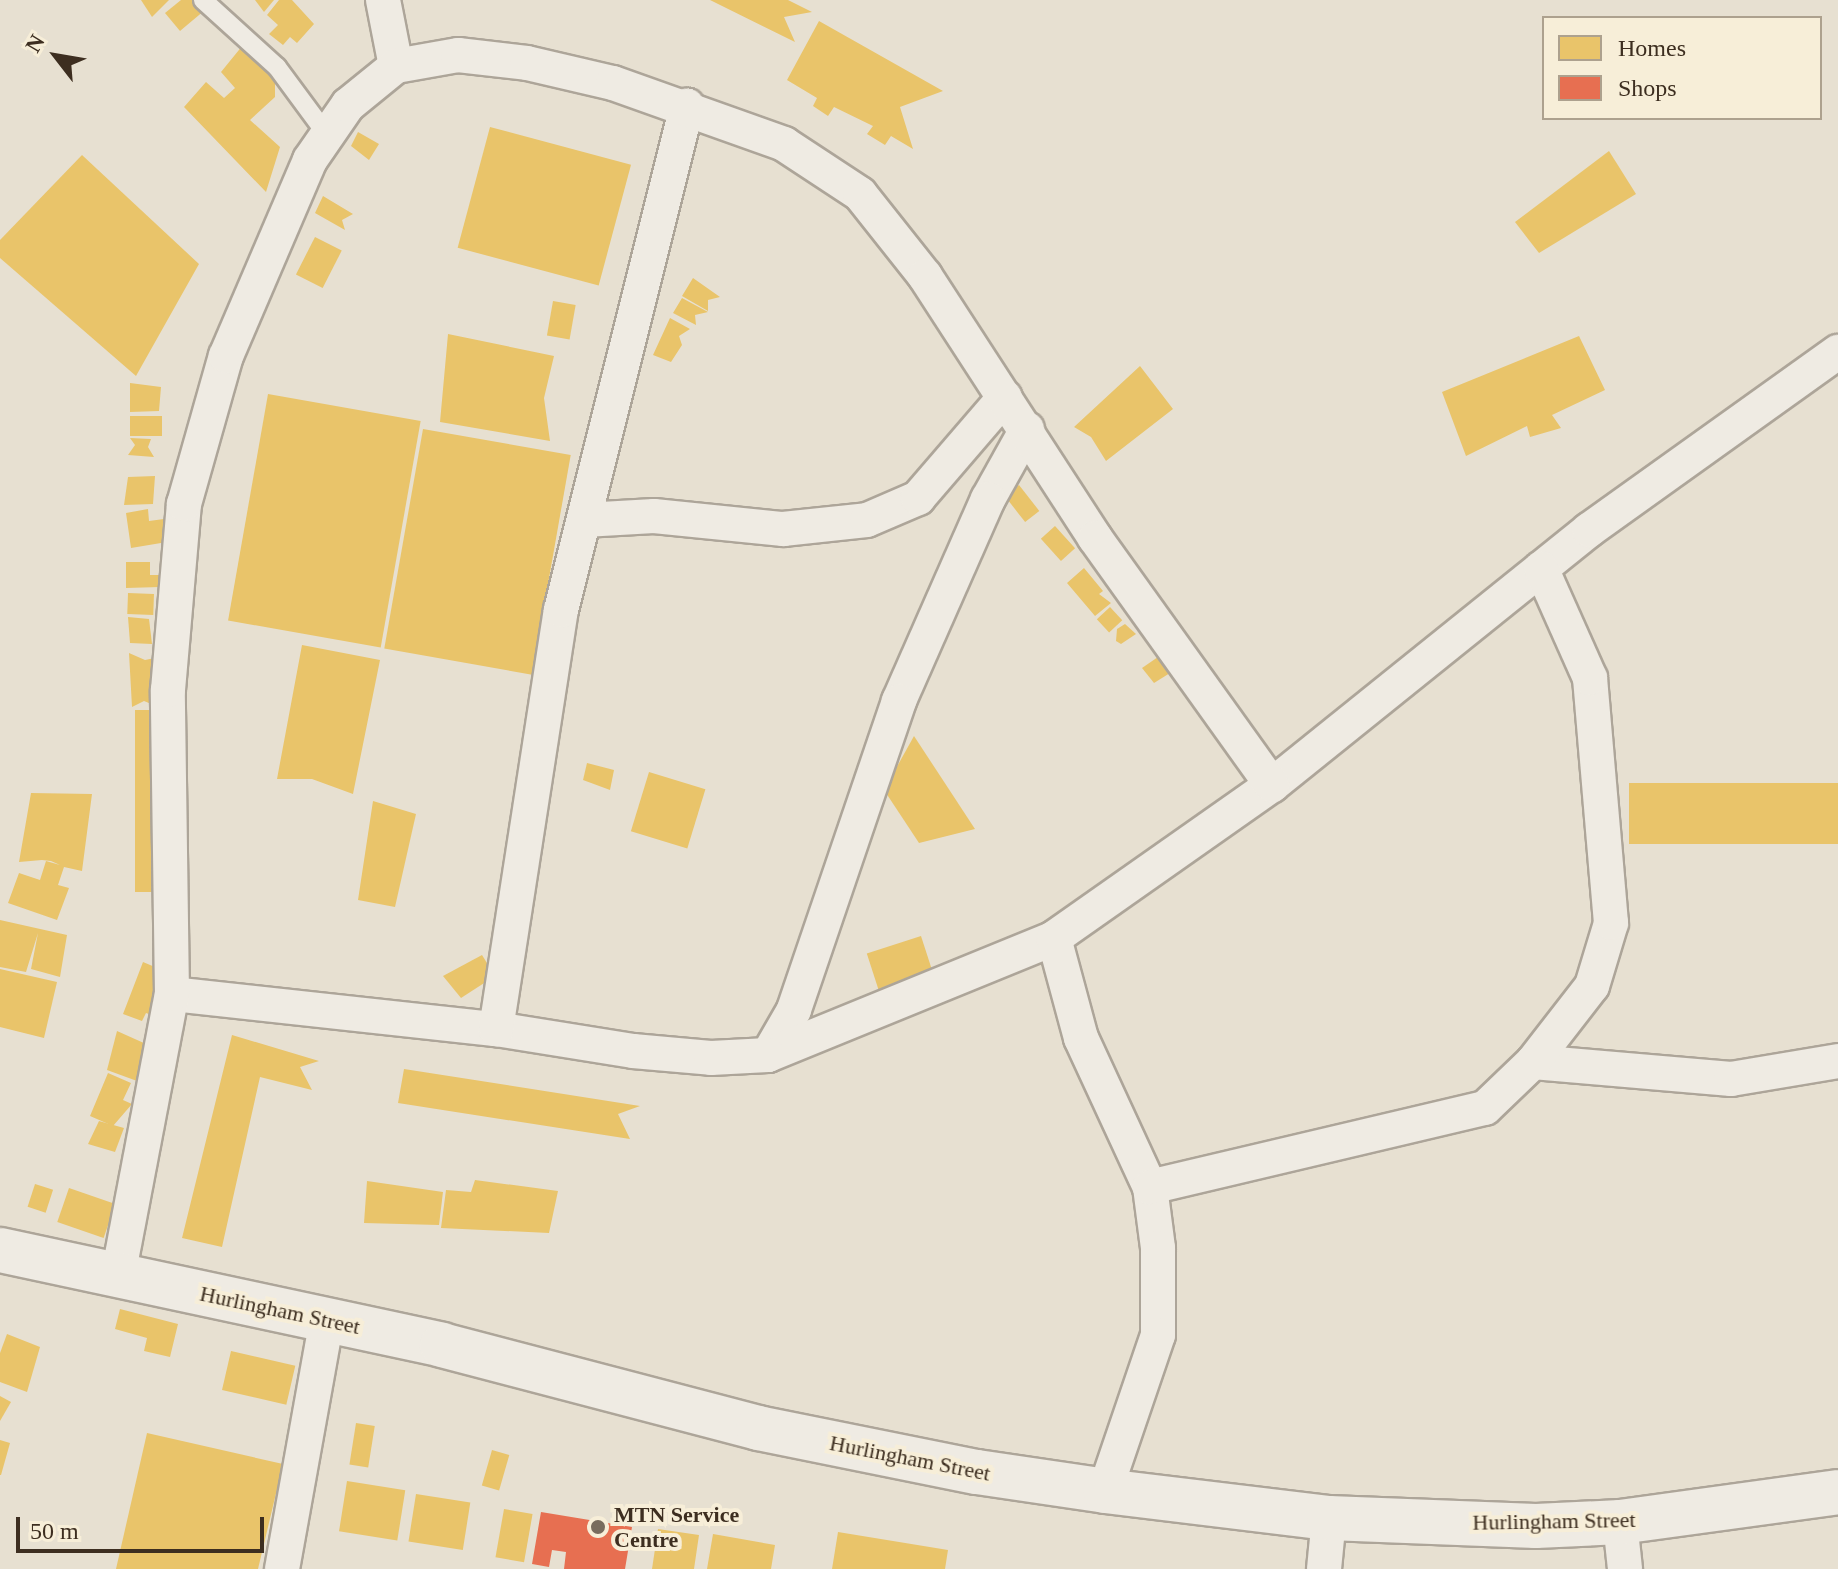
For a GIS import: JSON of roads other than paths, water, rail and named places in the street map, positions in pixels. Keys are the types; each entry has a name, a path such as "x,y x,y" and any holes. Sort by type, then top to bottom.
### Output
{"street":[{"path":"383,0 396,66"},
{"path":"118,1276 172,994 168,690 184,504 226,356 325,132 370,83 396,66 458,55 527,63 687,106 784,144 860,194 925,276 1148,615 1272,785"},
{"path":"496,1029 561,610 687,106"},
{"path":"172,994 496,1029 633,1051 711,1058 768,1055 1054,938 1272,785 1541,568 1838,352"},
{"path":"584,520 654,516 783,529 867,520 918,498 1005,397"},
{"path":"768,1055 794,1010 899,701 988,499 1027,429"},
{"path":"1150,1187 1485,1108 1533,1062 1592,986 1611,923 1590,678 1541,568"},
{"path":"1054,938 1081,1038 1150,1187 1158,1248 1158,1335 1105,1491"},
{"path":"1533,1062 1731,1079 1838,1061"},
{"name":"Hurlingham Street","path":"0,1250 327,1320 758,1428 977,1472 1105,1491 1329,1518 1536,1526 1620,1522 1838,1492"},
{"path":"282,1569 327,1320"},
{"path":"1324,1569 1329,1518"},
{"path":"1620,1522 1625,1569"}],"lane":[{"path":"203,0 277,67 325,132"}],"place":[{"name":"MTN Service Centre","path":"598,1527"}]}
